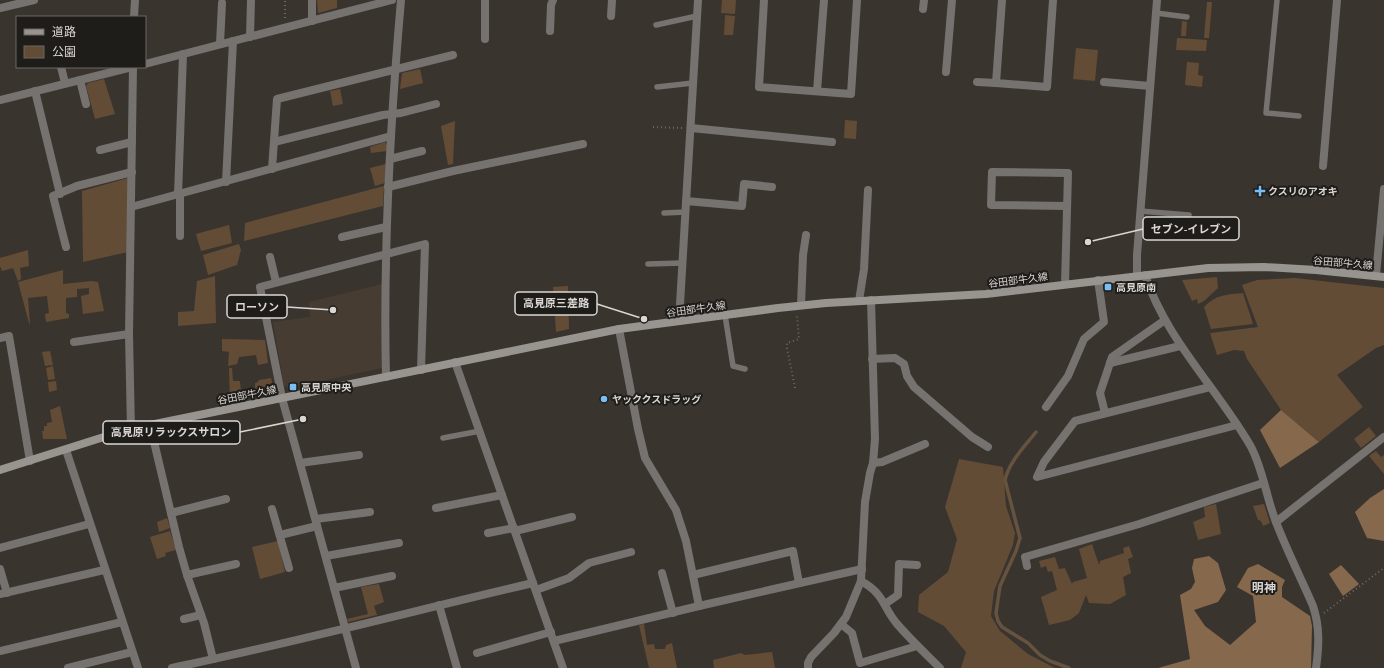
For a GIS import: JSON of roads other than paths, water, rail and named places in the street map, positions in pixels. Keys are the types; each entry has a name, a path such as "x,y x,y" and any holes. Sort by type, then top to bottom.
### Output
{"main road":[{"name":"谷田部牛久線","path":"0,470 150,425 455,362 619,330 679,321 798,306 871,300 986,294 1208,268 1264,267 1380,276"}],"street":[{"path":"0,8 34,0"},
{"path":"134,16 135,0"},
{"path":"250,37 251,0"},
{"path":"312,0 312,21"},
{"path":"146,64 392,0"},
{"path":"386,377 386,227 392,114 401,0"},
{"path":"485,0 485,39"},
{"path":"550,31 551,5 553,0"},
{"path":"611,16 612,0"},
{"path":"679,321 698,0"},
{"path":"764,0 759,87 851,94 857,0"},
{"path":"817,91 824,0"},
{"path":"923,9 924,0"},
{"path":"946,72 952,0"},
{"path":"996,83 1002,0"},
{"path":"977,82 1047,87 1053,0"},
{"path":"1157,0 1136,265 1180,346 1251,446 1276,522 1317,618 1319,647 1316,668"},
{"path":"1323,166 1337,0"},
{"path":"220,44 222,3"},
{"path":"226,182 233,41"},
{"path":"180,236 179,194 183,54"},
{"path":"272,169 277,99 453,55"},
{"path":"61,68 65,84"},
{"path":"0,100 128,68"},
{"path":"131,430 129,334 132,68"},
{"path":"80,80 86,104"},
{"path":"1104,82 1150,86"},
{"path":"34,91 60,194"},
{"path":"274,142 383,115 401,113 436,104"},
{"path":"691,128 832,142"},
{"path":"131,207 391,136"},
{"path":"100,150 132,142"},
{"path":"388,187 453,171 583,144"},
{"path":"390,159 422,151"},
{"path":"66,247 53,196 77,186 132,172"},
{"path":"1064,284 1067,206 1068,173 992,172 991,205 1067,206"},
{"path":"686,201 742,206 744,184 772,187"},
{"path":"859,301 864,269 868,190"},
{"path":"1380,276 1384,190"},
{"path":"342,237 386,227"},
{"path":"798,306 806,235"},
{"path":"356,668 282,398 260,287 425,244 421,370"},
{"path":"270,257 276,282"},
{"path":"1046,407 1068,376 1084,339 1104,322 1098,280"},
{"path":"808,668 808,663 811,657 834,633 846,617 861,581 865,502 873,463 875,439 871,300"},
{"path":"1105,413 1100,393 1112,357 1165,320"},
{"path":"619,330 645,458 676,510 686,541 699,606"},
{"path":"74,342 129,334"},
{"path":"0,338 8,336 30,461"},
{"path":"1110,363 1180,346"},
{"path":"872,358 895,358 904,364 907,376 914,387 972,437 988,447"},
{"path":"455,362 564,668"},
{"path":"1210,387 1075,421 1044,462 1037,477 1237,425"},
{"path":"150,425 187,575 201,615 213,660"},
{"path":"1276,522 1384,437"},
{"path":"873,463 882,462 925,444"},
{"path":"66,450 104,570 138,668"},
{"path":"300,463 359,454"},
{"path":"1027,566 1025,557 1139,524 1263,483"},
{"path":"436,508 502,494"},
{"path":"171,512 226,499"},
{"path":"272,510 289,568"},
{"path":"280,535 316,522 370,512"},
{"path":"488,533 572,517"},
{"path":"0,548 90,524"},
{"path":"326,556 399,543"},
{"path":"693,575 793,551 799,583"},
{"path":"172,668 213,660 345,629 439,605 569,578 589,563 631,552"},
{"path":"187,575 236,564"},
{"path":"886,604 898,595 899,564 917,565"},
{"path":"0,569 3,594 104,570"},
{"path":"554,641 862,569"},
{"path":"662,573 673,613"},
{"path":"334,588 392,576"},
{"path":"861,581 871,586 878,592 886,604 892,618 917,646 940,668"},
{"path":"439,605 457,668"},
{"path":"184,619 201,615"},
{"path":"0,651 122,622"},
{"path":"841,624 852,633 860,663 917,646"},
{"path":"477,653 551,632"},
{"path":"68,668 132,652"}],"lane":[{"path":"1277,0 1266,113 1299,116"},
{"path":"1156,14 1187,17"},
{"path":"656,25 697,16"},
{"path":"658,87 693,83"},
{"path":"1140,211 1189,215"},
{"path":"664,213 686,212"},
{"path":"648,264 682,263"},
{"path":"725,315 732,366 745,369"},
{"path":"443,438 480,431"}],"waterway":[{"path":"1036,432 1010,467 1005,480 1020,538 1016,551 1000,586 996,613 998,621 1002,627 1028,643 1040,655 1050,661 1069,668"}],"place":[{"name":"クスリのアオキ","path":"1260,191"},
{"name":"セブン-イレブン","path":"1088,242"},
{"name":"高見原南","path":"1108,287"},
{"name":"ローソン","path":"333,310"},
{"name":"高見原三差路","path":"644,319"},
{"name":"高見原中央","path":"293,387"},
{"name":"ヤッククスドラッグ","path":"604,399"},
{"name":"高見原リラックスサロン","path":"303,419"}],"district":[{"name":"明神","path":"1264,588"}]}
